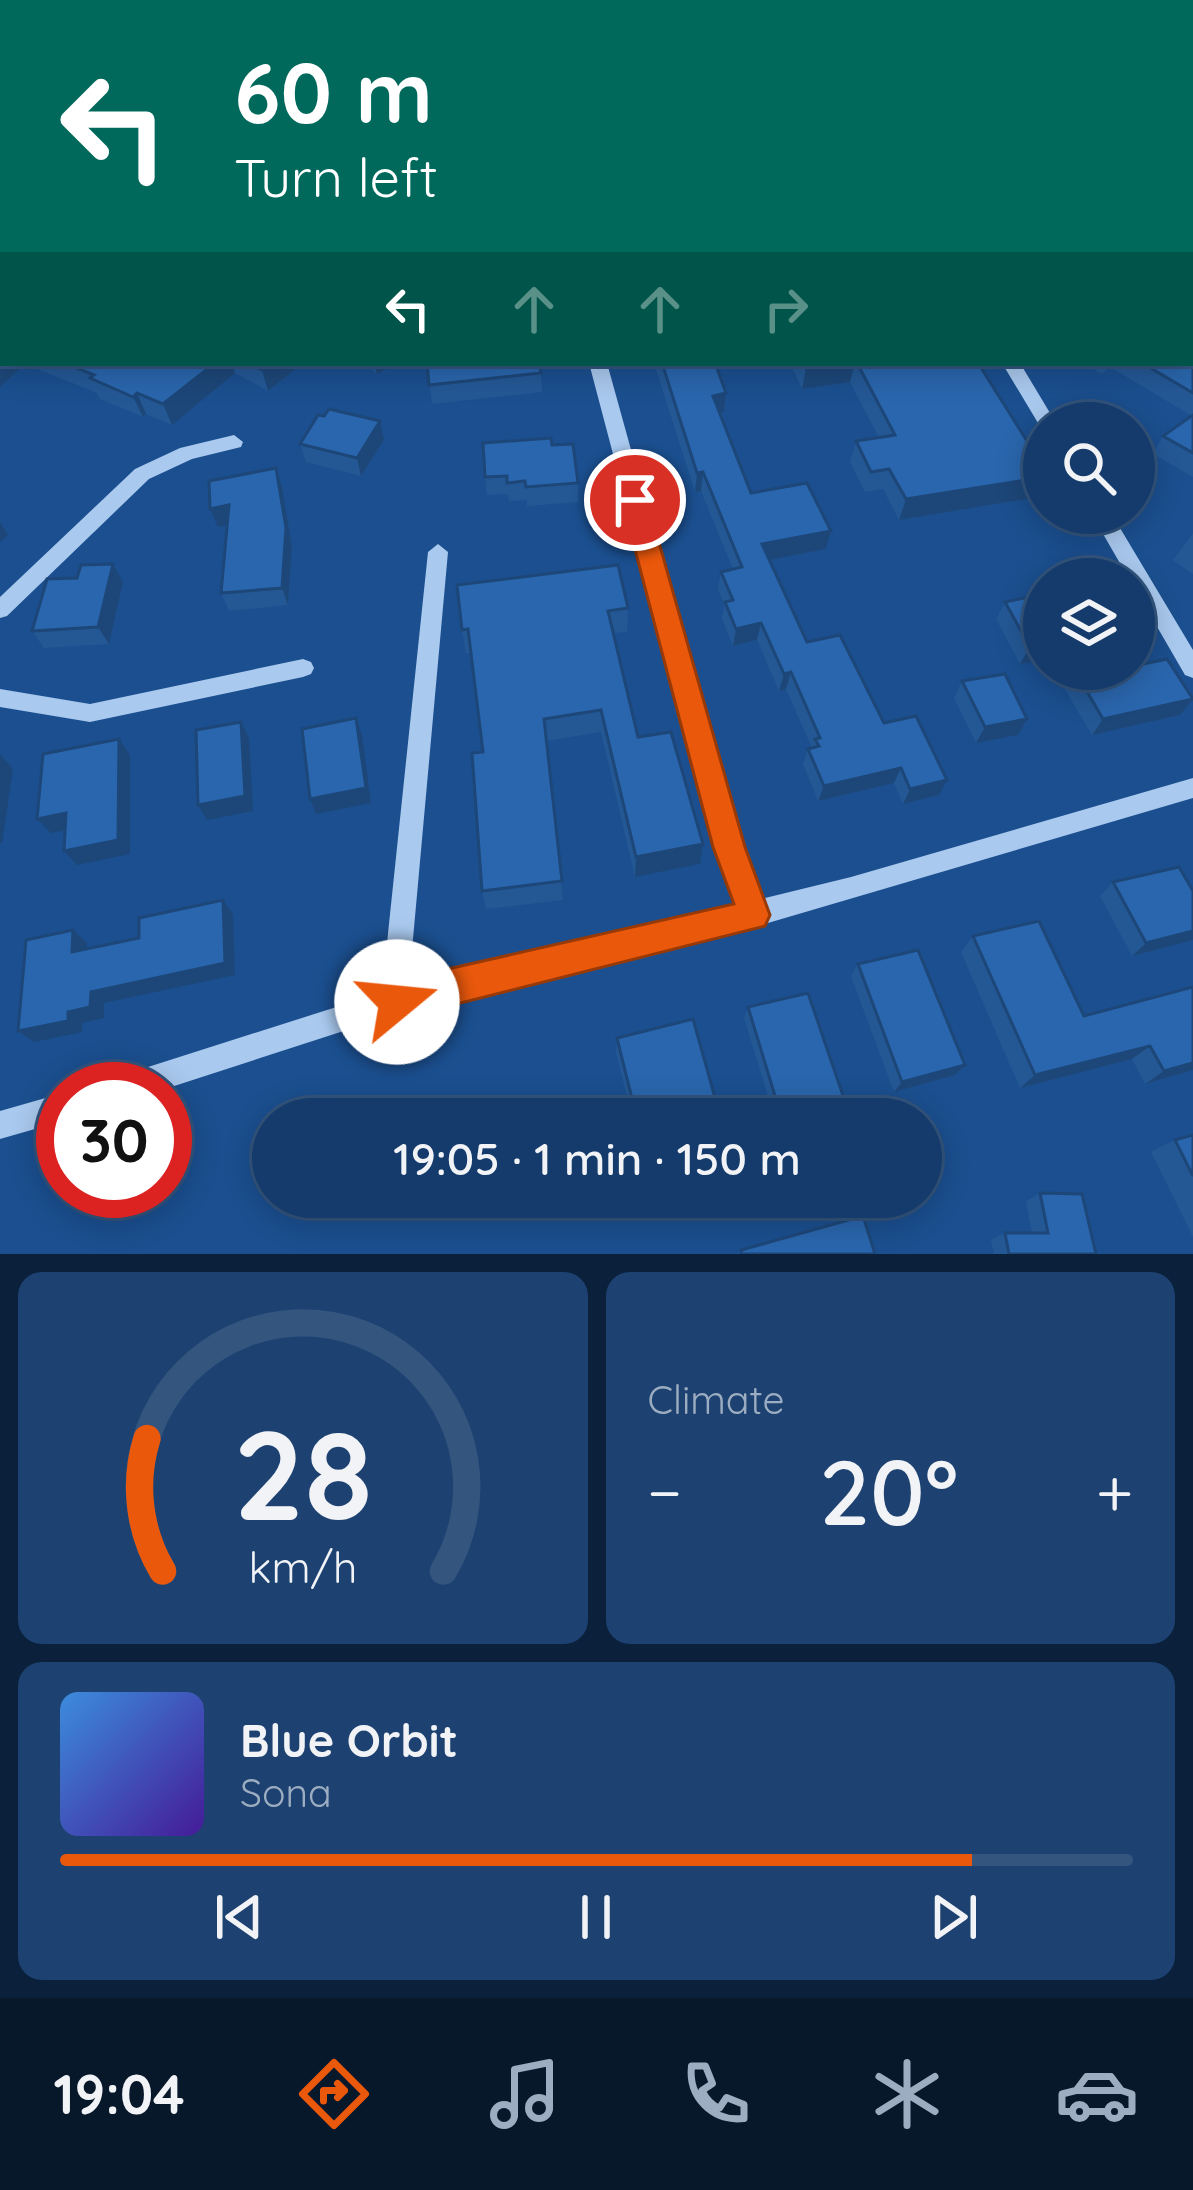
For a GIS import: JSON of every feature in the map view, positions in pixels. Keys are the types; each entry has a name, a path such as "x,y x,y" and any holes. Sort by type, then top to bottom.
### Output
{"street":[{"path":"599,366 726,837 754,915"},
{"path":"1013,366 1034,402"},
{"path":"0,610 142,474 187,453 234,442"},
{"path":"1113,534 1193,670"},
{"path":"430,990 407,982 398,962 438,552"},
{"path":"0,698 90,713 302,668"},
{"path":"192,1067 430,990 754,915 1193,788"},
{"path":"0,1125 36,1115"}],"building":[{"path":"72,366 211,366 163,404 137,393 133,397 90,378 94,375"},
{"path":"427,366 540,366 541,373 429,385"},
{"path":"663,366 716,366 726,393 713,396 751,493 807,483 831,531 762,544 807,642 840,635 884,723 916,716 947,780 910,789 901,768 824,786 808,749 819,746 815,739 820,738 791,672 784,674 761,623 736,629 725,602 733,600 721,572 742,567 703,472 697,473"},
{"path":"859,366 980,366 1023,435 1023,480 906,499 889,469 871,472 856,441 895,435"},
{"path":"1147,366 1193,366 1193,393"},
{"path":"329,409 380,421 357,458 300,444 318,415 324,416"},
{"path":"1193,415 1193,453 1163,436"},
{"path":"551,438 552,445 573,444 578,483 526,487 525,481 507,483 507,476 485,477 483,443"},
{"path":"276,468 286,528 282,588 221,593 229,505 210,509 209,481"},
{"path":"113,564 98,627 32,631 47,579 77,578 81,565"},
{"path":"618,565 628,608 608,611 638,737 671,732 703,844 636,857 601,710 544,719 562,881 482,891 472,753 483,752 468,629 462,630 457,585"},
{"path":"1023,598 1023,634 1005,602"},
{"path":"1167,659 1193,699 1103,719 1086,690 1155,690 1155,662"},
{"path":"1005,674 1027,719 985,727 962,681"},
{"path":"356,718 366,788 310,799 302,729"},
{"path":"241,722 245,796 198,805 196,730"},
{"path":"119,739 118,840 64,851 66,813 37,819 43,754"},
{"path":"1179,867 1193,891 1193,931 1146,943 1113,882"},
{"path":"223,900 225,963 91,992 90,1007 68,1012 68,1021 18,1031 26,940 73,930 72,952 139,938 139,918"},
{"path":"1039,921 1084,1016 1193,987 1193,1063 1164,1071 1150,1046 1035,1075 973,936"},
{"path":"918,950 965,1065 902,1082 858,964"},
{"path":"808,993 844,1098 776,1098 748,1007"},
{"path":"693,1019 715,1098 632,1098 617,1038"},
{"path":"1193,1135 1193,1176 1175,1140"},
{"path":"1040,1193 1082,1194 1096,1254 1009,1254 1005,1233 1048,1233"},
{"path":"864,1218 875,1254 742,1254 741,1250"}],"route":[{"path":"397,1002 430,990 754,915 737,876 635,500"}]}
